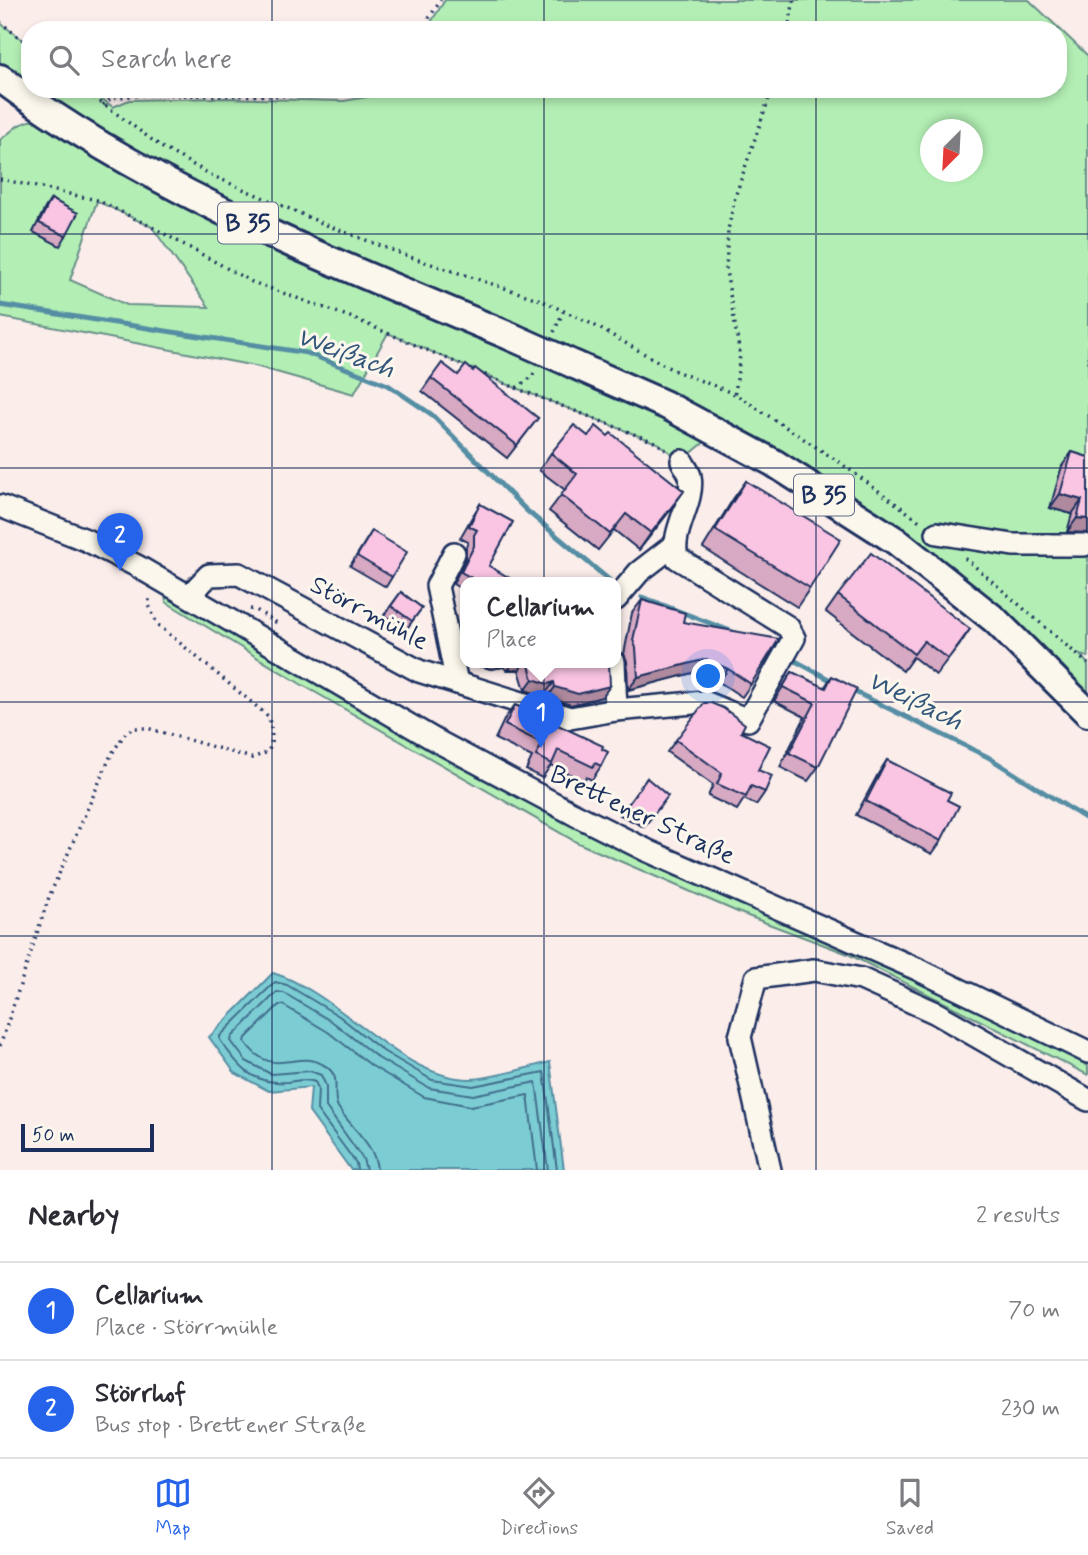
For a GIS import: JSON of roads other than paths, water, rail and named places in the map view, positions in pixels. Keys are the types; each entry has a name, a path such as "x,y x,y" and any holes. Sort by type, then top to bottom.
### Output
{"main road":[{"name":"B 35","path":"0,78 21,93"},
{"name":"B 35","path":"27,98 158,178 299,247 666,405 774,463 896,541 995,620 1088,713"}],"street":[{"path":"621,593 639,572 674,545 688,494 690,476 682,461"},
{"name":"Brettener Straße","path":"0,506 86,540 157,577 435,740 572,813 648,850 917,969 1088,1052"},
{"path":"936,533 1013,545 1084,545"},
{"name":"Störrmühle","path":"190,595 209,575 239,574 419,671 570,718 616,710 704,702 748,720 793,638 788,627 677,558 674,545"},
{"path":"454,553 437,586 457,683"},
{"path":"614,668 616,710"},
{"path":"770,1170 740,1037 756,978 814,970 861,979 934,1012 1088,1100"}],"water":[{"path":"273,973 323,998 395,1051 419,1065 445,1075 471,1079 550,1062 564,1170 351,1170 309,1112 311,1087 269,1091 235,1073 209,1037"}],"waterway":[{"name":"Weißach","path":"0,305 307,353 388,385 431,414 526,510 605,577"},
{"name":"Weißach","path":"642,597 733,632"},
{"name":"Weißach","path":"790,658 834,682"},
{"name":"Weißach","path":"849,689 988,757 1088,820"}],"place":[{"name":"Störrhof","path":"120,571"},
{"name":"Cellarium","path":"541,748"}]}
